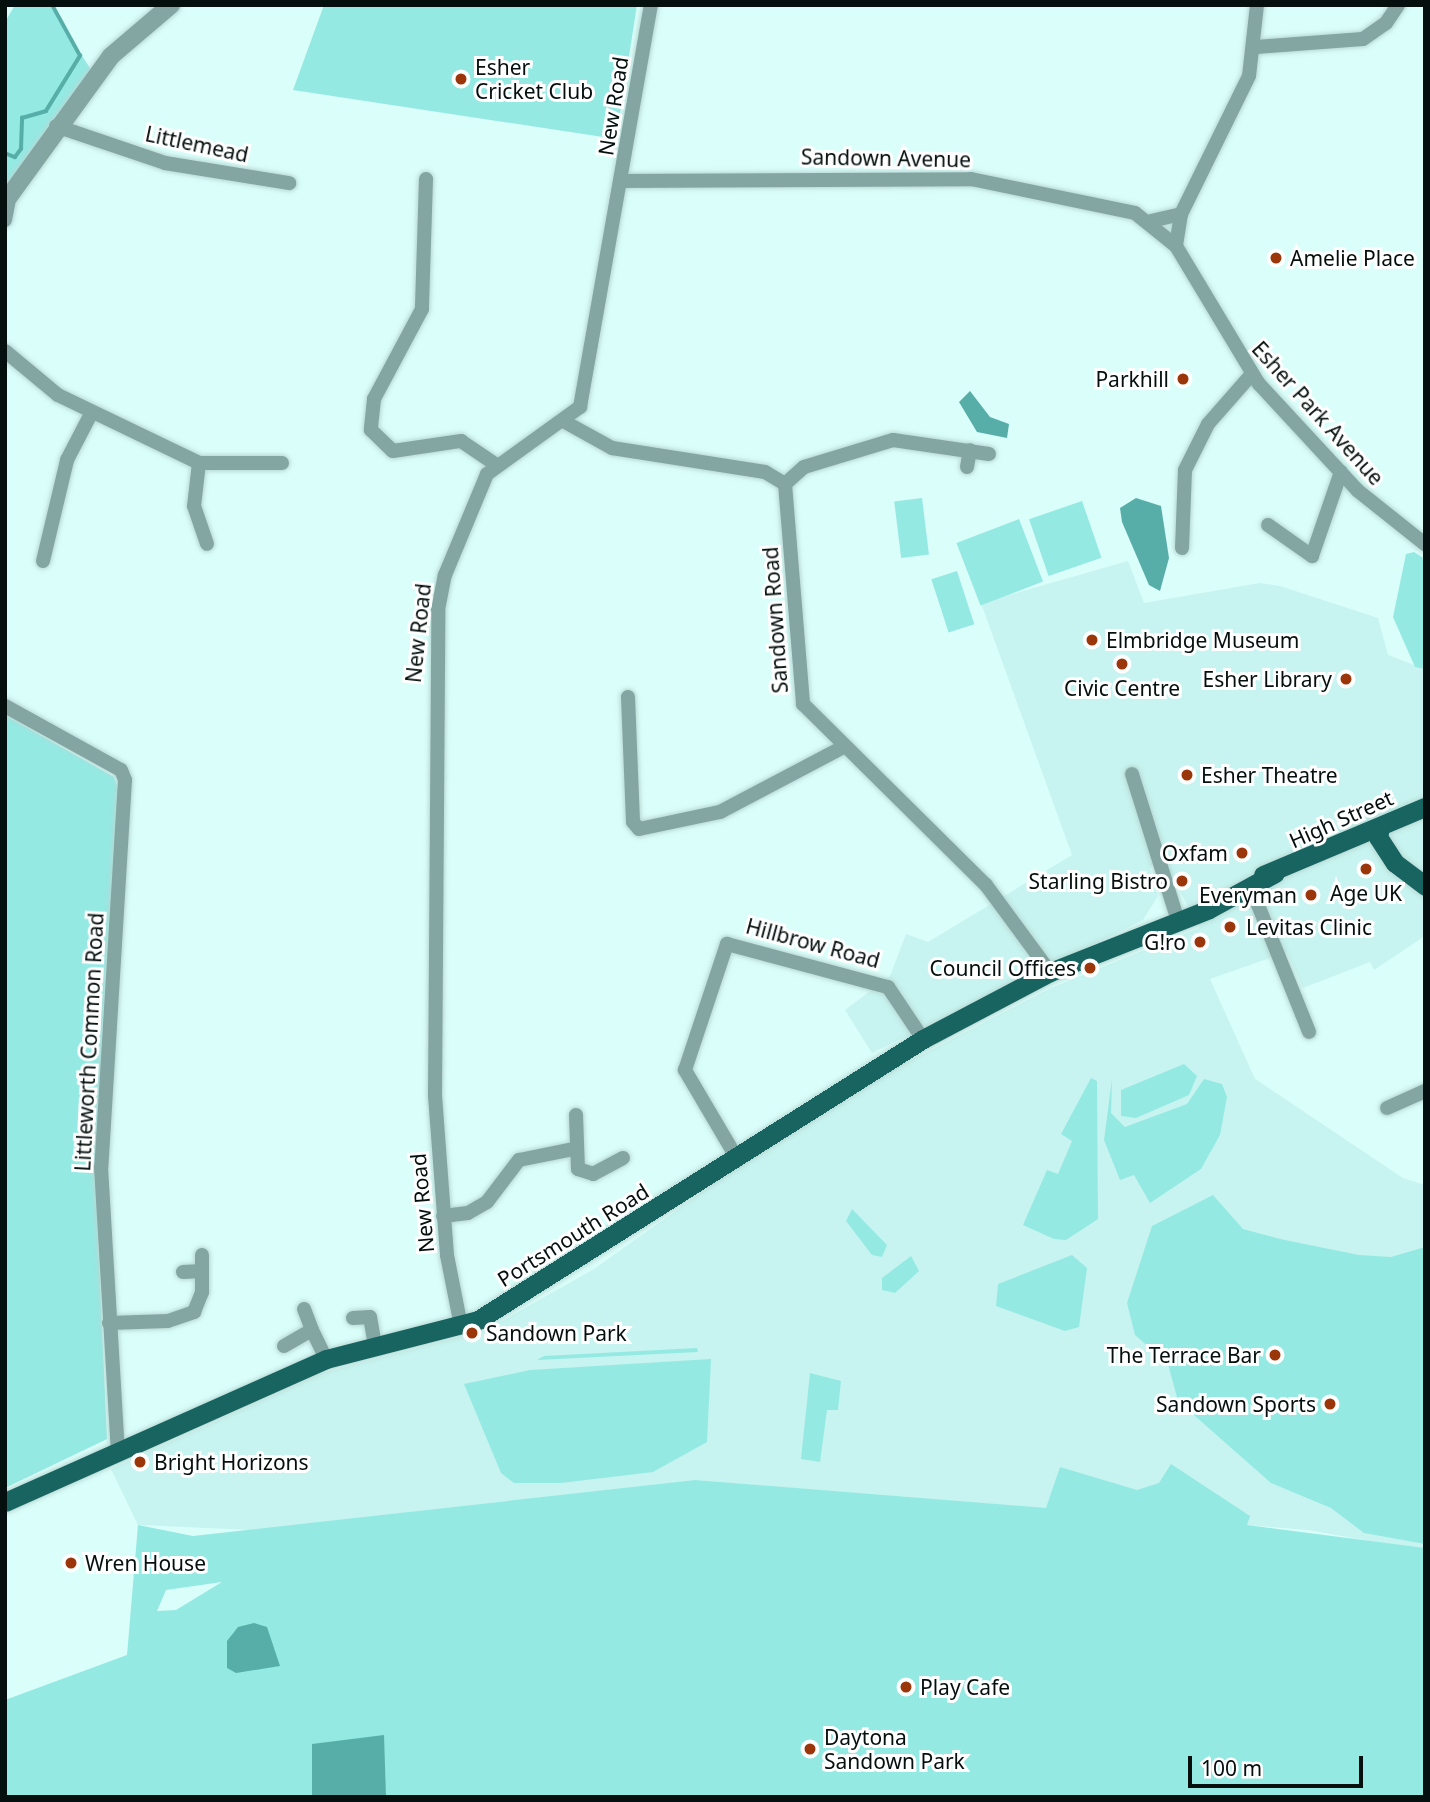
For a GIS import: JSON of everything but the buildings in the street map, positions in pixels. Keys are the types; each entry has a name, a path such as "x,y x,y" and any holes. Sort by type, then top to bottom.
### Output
{"main road":[{"name":"High Street","path":"1178,917 1425,807"},
{"path":"1380,827 1378,836 1395,863"},
{"path":"1349,841 1395,863 1425,887"},
{"name":"High Street","path":"1178,917 1252,890 1275,873"},
{"name":"Portsmouth Road","path":"5,1502 118,1449 326,1359 461,1326 545,1282 736,1155 923,1039 1050,972 1178,917"}],"street":[{"path":"5,220 7,201 56,126 111,56 171,5"},
{"name":"New Road","path":"461,1326 443,1216 433,1022 435,632 445,575 495,464 565,422 586,387 651,5"},
{"path":"1176,246 1181,214 1245,90 1256,47 1257,5"},
{"path":"1256,47 1363,38 1386,23 1398,5"},
{"name":"Littlemead","path":"56,126 165,163 289,183"},
{"name":"Sandown Avenue","path":"622,181 971,179 1151,221"},
{"path":"430,189 422,309 374,399 371,430 393,451 461,441 495,464"},
{"path":"1151,221 1181,214"},
{"path":"1151,221 1176,246"},
{"name":"Esher Park Avenue","path":"1176,246 1251,374 1341,472 1399,529 1425,544"},
{"path":"5,351 58,395 199,463 282,463"},
{"path":"1182,548 1185,470 1209,424 1251,374"},
{"path":"43,561 67,460 92,412"},
{"path":"565,422 612,448 765,472 785,484 804,467 894,440 989,454"},
{"path":"967,467 970,450"},
{"path":"199,463 193,496 205,546"},
{"path":"1268,525 1310,561 1341,472"},
{"name":"Sandown Road","path":"785,484 799,695 845,746 986,885 1050,972"},
{"path":"628,697 633,822 639,829 733,807 845,746"},
{"name":"Littleworth Common Road","path":"5,706 121,770 125,780 101,1167 118,1449"},
{"path":"1132,774 1178,917"},
{"path":"1252,890 1309,1032"},
{"name":"Hillbrow Road","path":"736,1155 685,1070 727,944 888,987 923,1039"},
{"path":"1387,1108 1425,1091"},
{"path":"576,1115 573,1149 585,1174 624,1158"},
{"path":"443,1216 487,1202 508,1168 530,1148 573,1149"},
{"path":"109,1323 183,1319 201,1302 202,1255"},
{"path":"183,1272 202,1271"},
{"path":"304,1309 326,1359"},
{"path":"353,1318 370,1317 375,1346"},
{"path":"284,1346 312,1330"}],"shaded area":[{"path":"15,5 50,5 93,73 5,220 5,22"},
{"name":"Esher Cricket Club","path":"324,5 637,5 616,139 293,90"},
{"path":"970,391 990,417 1009,424 1007,438 977,432 959,402"},
{"path":"922,498 929,555 901,558 894,501"},
{"path":"1136,498 1161,506 1169,558 1160,591 1149,585 1122,522 1120,508"},
{"path":"1082,501 1102,558 1049,576 1029,519"},
{"path":"1019,519 1043,582 980,606 956,543"},
{"path":"1414,552 1425,559 1425,669 1415,667 1393,617 1406,554"},
{"path":"1128,561 1144,603 1260,583 1280,586 1378,618 1388,655 1425,669 1425,936 1374,970 1370,962 1303,988 1287,952 1210,979 1255,1079 1403,1178 1425,1185 1425,1551 1308,1530 695,1480 251,1530 138,1525 111,1469 323,1373 486,1330 594,1269 798,1124 869,1082 1051,988 1199,928 1160,852 1150,869 1158,896 1143,920 872,1053 845,1010 890,976 906,934 928,942 1072,855 981,603"},
{"path":"957,571 974,624 949,633 931,579"},
{"path":"5,715 114,777 119,791 95,1171 107,1439 5,1488"},
{"path":"1184,1064 1197,1076 1189,1095 1136,1118 1121,1116 1121,1090"},
{"path":"1091,1078 1097,1081 1098,1219 1066,1240 1054,1239 1023,1225 1047,1170 1058,1174 1072,1141 1061,1134"},
{"path":"1112,1079 1111,1113 1125,1127 1187,1104 1204,1079 1222,1084 1227,1097 1220,1135 1201,1169 1150,1203 1134,1175 1120,1180 1104,1140"},
{"path":"1213,1195 1243,1229 1280,1239 1359,1255 1391,1257 1425,1247 1425,1544 1364,1533 1331,1508 1271,1483 1178,1401 1168,1364 1135,1335 1127,1303 1152,1226"},
{"path":"852,1209 887,1245 882,1257 872,1255 846,1221"},
{"path":"1072,1255 1087,1268 1079,1327 1065,1331 996,1306 998,1284"},
{"path":"911,1256 919,1271 895,1293 882,1290 882,1278"},
{"path":"697,1348 698,1352 537,1360 544,1356"},
{"path":"711,1359 707,1442 653,1472 561,1483 514,1483 501,1473 464,1384 530,1370"},
{"path":"810,1373 841,1381 838,1410 827,1410 820,1462 801,1459"},
{"path":"1171,1464 1250,1516 1247,1525 1425,1548 1425,1797 5,1797 5,1700 127,1655 138,1525 193,1536 695,1480 1046,1508 1060,1467 1137,1490 1159,1483","holes":["222,1582 176,1610 157,1611 166,1590"]},
{"path":"254,1623 267,1627 280,1666 236,1673 227,1668 227,1641 238,1627"},
{"path":"384,1735 386,1797 312,1797 312,1744"}],"waterway":[{"path":"5,153 15,157 21,149 22,118 46,111 80,56 52,5"}],"place":[{"name":"Esher Cricket Club","path":"461,79"},
{"name":"Amelie Place","path":"1276,258"},
{"name":"Parkhill","path":"1183,379"},
{"name":"Elmbridge Museum","path":"1092,640"},
{"name":"Civic Centre","path":"1122,664"},
{"name":"Esher Library","path":"1346,679"},
{"name":"Esher Theatre","path":"1187,775"},
{"name":"Oxfam","path":"1242,853"},
{"name":"Age UK","path":"1366,869"},
{"name":"Starling Bistro","path":"1182,881"},
{"name":"Everyman","path":"1311,895"},
{"name":"Levitas Clinic","path":"1230,927"},
{"name":"G!ro","path":"1200,942"},
{"name":"Council Offices","path":"1090,968"},
{"name":"Sandown Park","path":"472,1333"},
{"name":"The Terrace Bar","path":"1275,1355"},
{"name":"Sandown Sports","path":"1330,1404"},
{"name":"Bright Horizons","path":"140,1462"},
{"name":"Wren House","path":"71,1563"},
{"name":"Play Cafe","path":"906,1687"},
{"name":"Daytona Sandown Park","path":"810,1749"}]}
